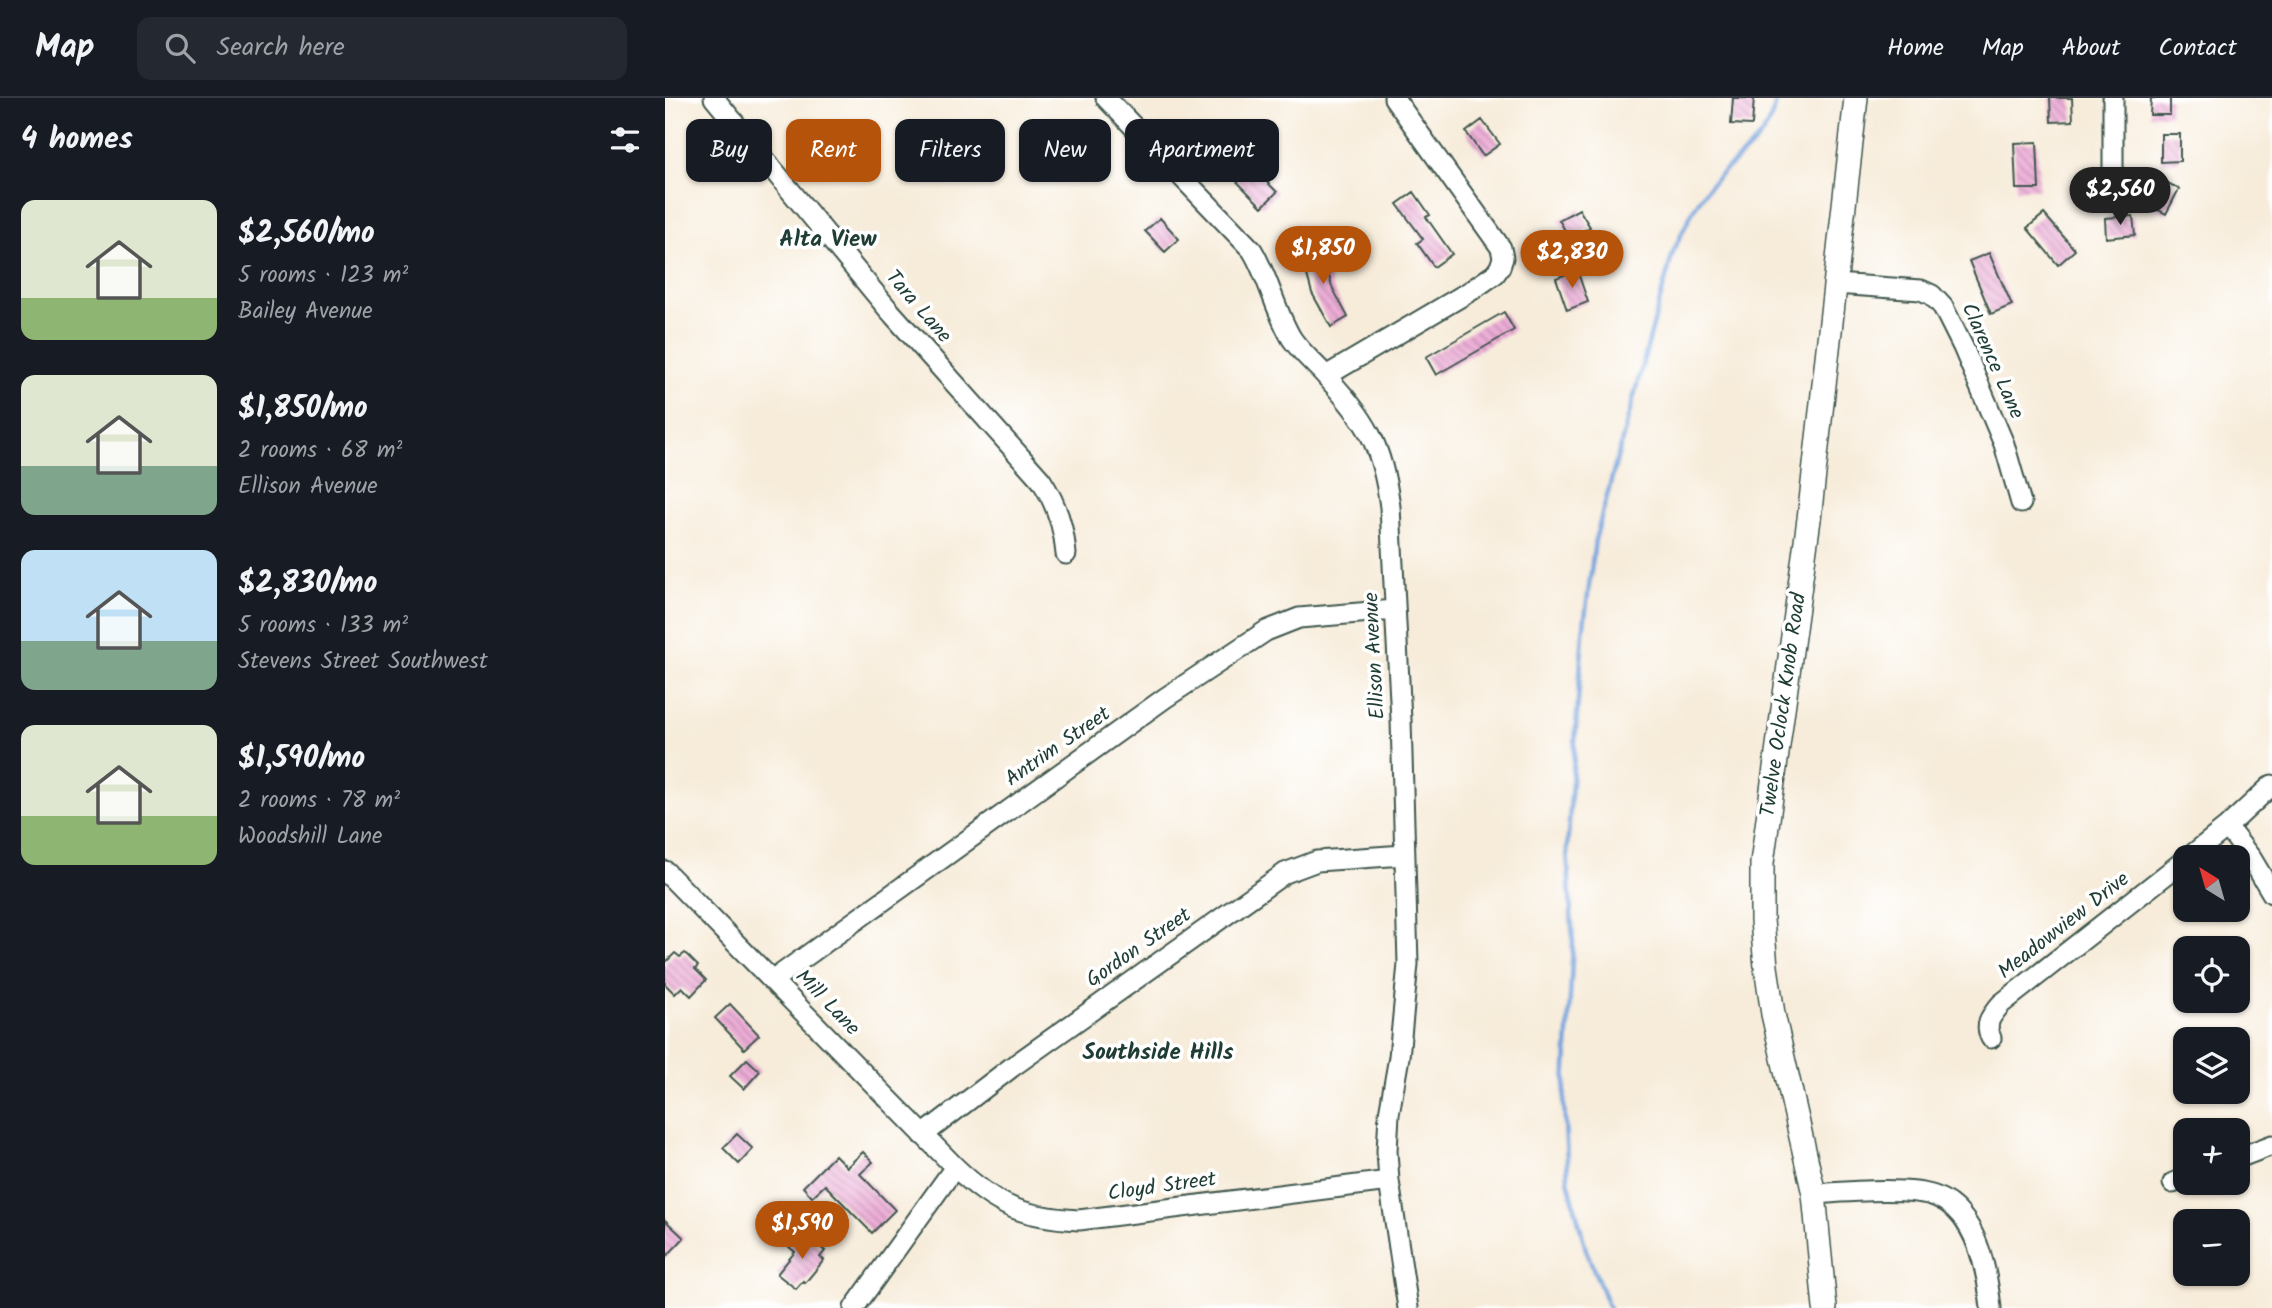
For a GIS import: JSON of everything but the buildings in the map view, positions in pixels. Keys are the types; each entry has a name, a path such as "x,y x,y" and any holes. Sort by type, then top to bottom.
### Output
{"street":[{"name":"Tara Lane","path":"714,98 888,309 1041,480 1060,517 1066,554"},
{"name":"Ellison Avenue","path":"1106,98 1252,250 1261,265 1285,327 1295,343 1356,410 1370,430 1386,475 1401,720 1408,964 1399,1056 1389,1115 1389,1181 1408,1308"},
{"path":"1326,376 1472,290 1495,274 1503,258 1501,247 1474,207 1394,98"},
{"name":"Twelve Oclock Knob Road","path":"1825,1308 1815,1194 1773,1014 1762,920 1762,863 1806,544 1856,98"},
{"path":"2113,98 2113,172"},
{"name":"Clarence Lane","path":"1835,284 1921,290 1941,303 1963,347 2004,444 2021,503"},
{"name":"Antrim Street","path":"773,980 1165,698 1266,631 1299,618 1395,610"},
{"name":"Meadowview Drive","path":"2204,845 2272,785"},
{"path":"2227,827 2251,858 2272,893"},
{"name":"Gordon Street","path":"923,1135 1012,1067 1285,873 1317,860 1404,855"},
{"name":"Meadowview Drive","path":"1991,1038 1987,1031 1987,1022 2001,1004 2173,869"},
{"name":"Mill Lane","path":"665,871 955,1167"},
{"path":"2250,1153 2272,1144"},
{"path":"853,1308 955,1167"},
{"name":"Cloyd Street","path":"955,1167 975,1186 1011,1208 1051,1218 1079,1220 1389,1181"},
{"path":"1815,1194 1858,1191 1924,1193 1950,1204 1973,1236 1982,1259 1991,1308"}],"waterway":[{"path":"1609,1308 1586,1250 1568,1180 1564,1104 1573,943 1567,850 1583,633 1595,540 1673,252 1691,214 1708,188 1761,136 1773,113 1777,98"}],"district":[{"name":"Alta View","path":"828,240"},
{"name":"Southside Hills","path":"1158,1053"}]}
